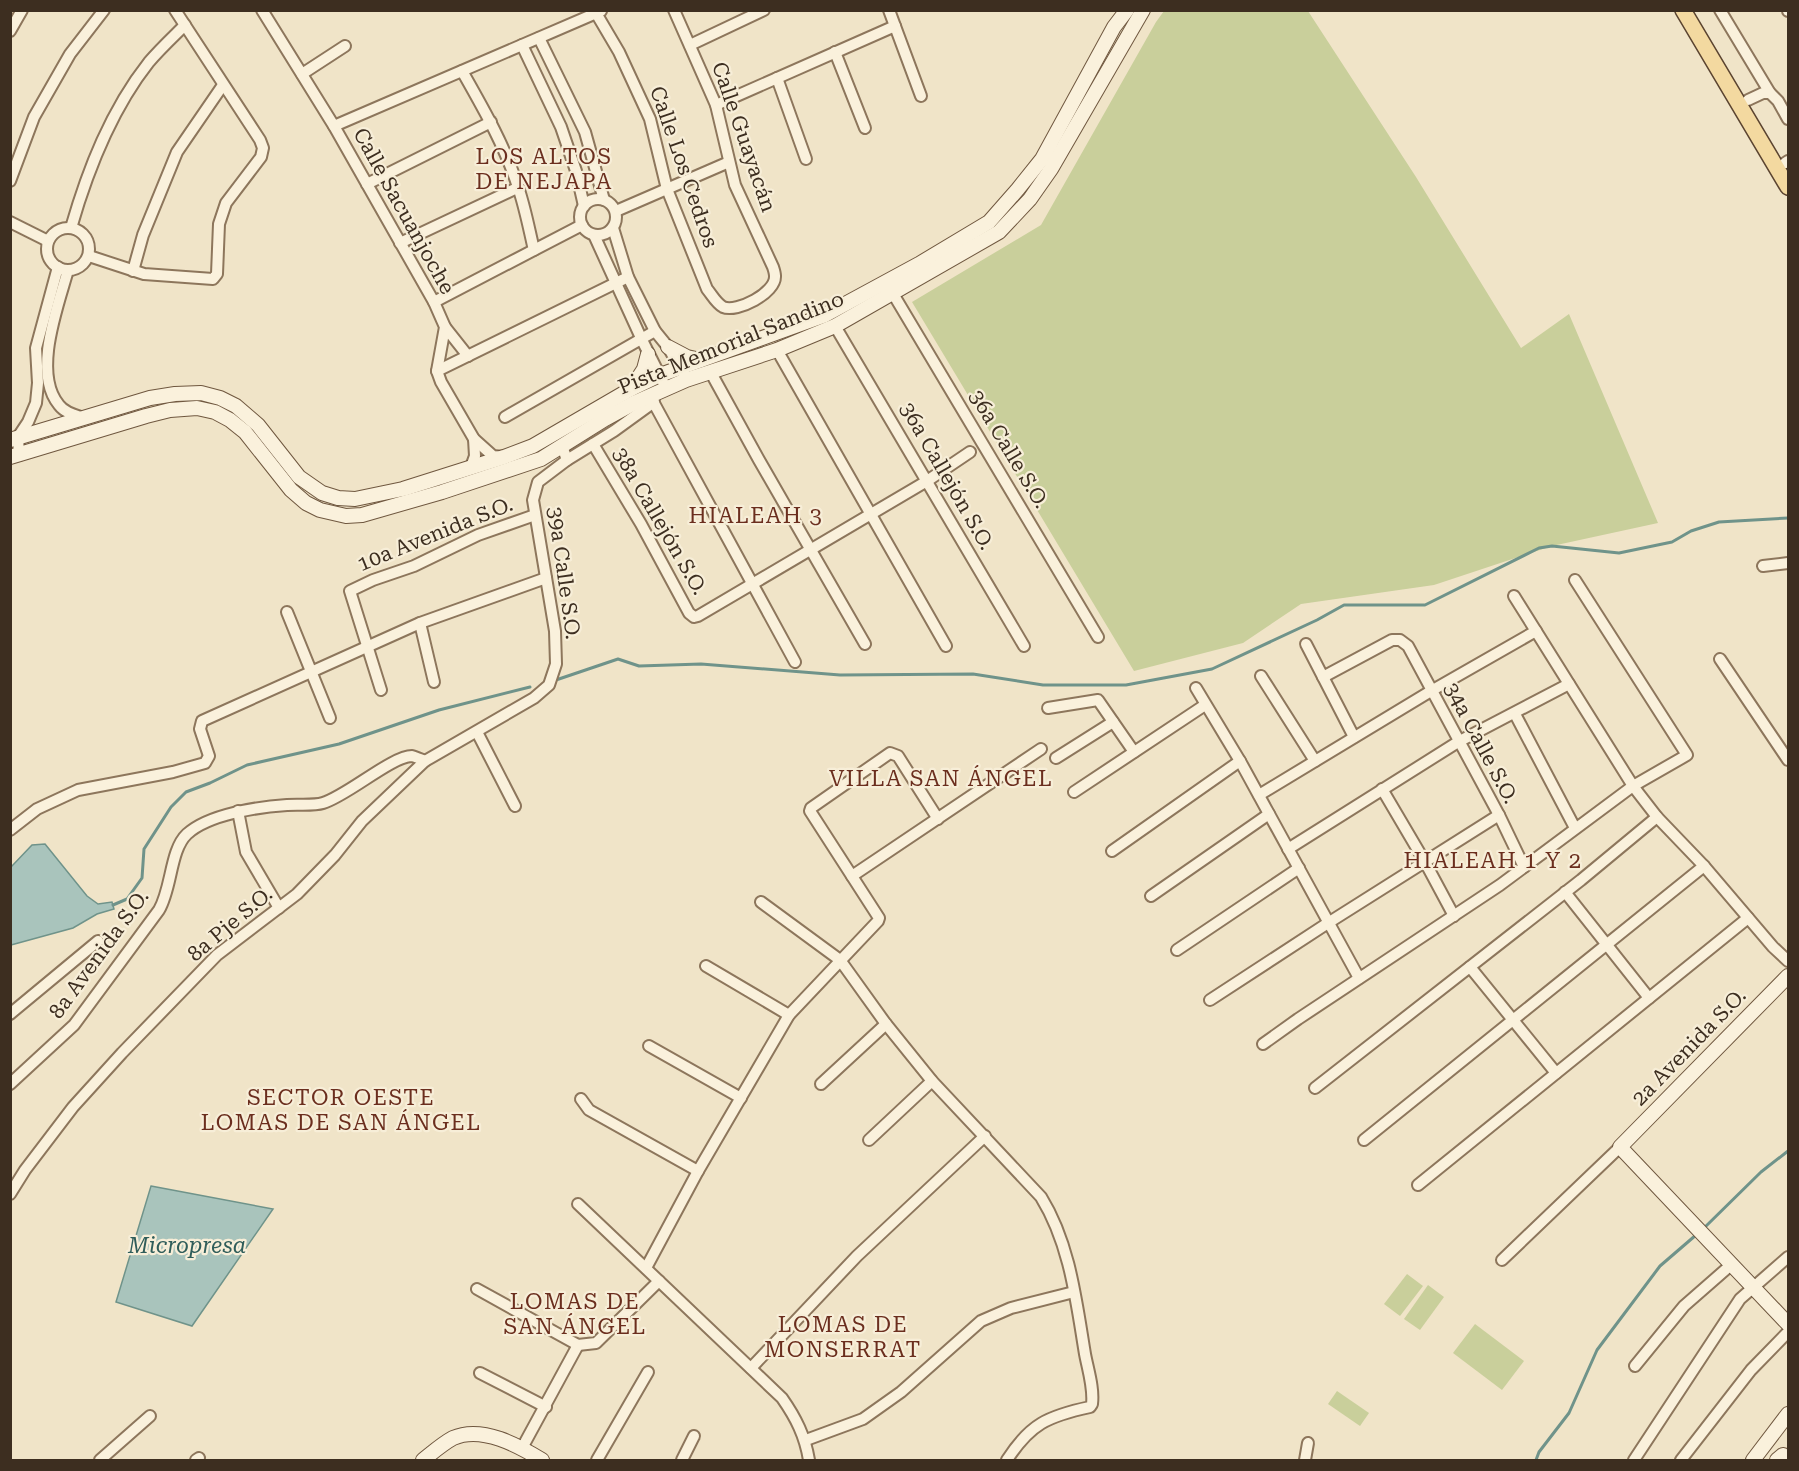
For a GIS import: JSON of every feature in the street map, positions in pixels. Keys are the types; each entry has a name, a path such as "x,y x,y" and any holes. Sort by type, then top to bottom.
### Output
{"main road":[{"name":"Pista Memorial Sandino","path":"14,439 150,398 201,393 220,398 236,406 258,425 299,477 322,493 338,498 355,499 403,489 504,457 542,441 631,389 663,382 683,374 710,371 777,350 835,326 919,264 989,222 1042,159 1114,27 1127,10"},
{"name":"Pista Memorial Sandino","path":"683,374 700,360 823,316 889,287 999,231 1030,199 1051,169 1143,10"},
{"path":"1683,10 1788,188"},
{"path":"1695,10 1787,164"},
{"path":"1081,115 1081,107 1092,86 1088,75 1100,71 1113,52 1122,45"},
{"path":"668,347 687,357 700,360"},
{"path":"631,389 644,369 648,354"},
{"name":"Pista Memorial Sandino","path":"15,456 146,416 170,410 197,408 215,412 245,432 291,490 306,503 320,510 346,516 374,512 516,469 541,459 604,419 652,399 663,382"},
{"path":"562,446 561,437 581,424 590,413"},
{"name":"2a Avenida S.O.","path":"1620,1147 1788,976"},
{"path":"1620,1147 1788,1324"},
{"path":"1753,1461 1788,1414"},
{"path":"1761,1461 1788,1428"},
{"path":"423,1461 455,1437 471,1434 484,1435 522,1448 542,1461"}],"street":[{"path":"10,31 22,10"},
{"path":"10,181 34,117 70,54 104,10"},
{"path":"89,256 144,274 213,279 217,274 219,224 226,203 261,157 263,148 260,140 175,10"},
{"name":"Calle Guayacán","path":"674,10 716,105 735,185 776,278"},
{"path":"690,45 764,10"},
{"path":"889,10 921,96"},
{"path":"1720,10 1779,97 1788,119"},
{"path":"334,126 599,12"},
{"name":"Calle Los Cedros","path":"599,12 650,118 667,189 707,289 725,308 735,307 754,301 771,288 776,278"},
{"name":"Calle Sacuanjoche","path":"268,13 434,302 446,327 437,371"},
{"path":"71,228 83,186 103,139 125,97 150,61 185,25"},
{"path":"716,105 895,26"},
{"path":"538,38 585,132 604,200"},
{"path":"522,45 561,128 576,171 584,206"},
{"path":"302,74 345,46"},
{"path":"835,52 865,128"},
{"path":"462,71 491,122 519,187 534,250"},
{"path":"777,78 806,159"},
{"path":"133,271 143,235 177,152 222,85"},
{"path":"1748,100 1763,93 1779,97"},
{"path":"367,184 491,122"},
{"path":"616,212 729,162"},
{"path":"400,243 519,187"},
{"path":"593,200 604,200 613,206 616,212 616,223 604,235 594,235 582,225 580,215 584,206 593,200"},
{"path":"10,222 48,241"},
{"path":"434,302 582,225"},
{"path":"64,227 71,228 76,228 85,235 90,245 89,256 82,266 63,268 52,262 47,252 48,241 54,232 64,227"},
{"path":"613,228 628,277 655,331 668,347 683,374"},
{"path":"594,235 615,285 663,382"},
{"path":"63,268 36,348 43,383 65,411 84,418"},
{"path":"504,457 493,456 474,439 437,371 628,277"},
{"name":"36a Calle S.O.","path":"889,287 1098,637"},
{"name":"36a Callejón S.O.","path":"835,326 1024,646"},
{"path":"446,327 468,356"},
{"path":"505,417 655,331"},
{"path":"777,350 946,646"},
{"path":"710,371 866,644"},
{"path":"15,456 14,439 36,403 43,383"},
{"path":"652,399 795,662"},
{"name":"39a Calle S.O.","path":"549,685 556,664 555,631 533,500 538,482 652,399"},
{"path":"471,467 475,456 474,439"},
{"name":"38a Callejón S.O.","path":"593,444 641,524 689,612 698,616 753,584"},
{"path":"562,446 567,460"},
{"path":"753,584 927,481 970,452"},
{"name":"10a Avenida S.O.","path":"368,646 350,591 373,580 414,566 478,535 536,515"},
{"path":"1763,566 1788,563"},
{"path":"10,830 37,809 78,790 173,772 205,763 209,756 200,729 202,721 420,623 546,578"},
{"path":"1263,1044 1454,916 1633,786 1687,755 1575,580"},
{"path":"1514,596 1633,786 1657,817 1788,961"},
{"path":"287,612 330,718"},
{"path":"420,623 434,681"},
{"path":"1259,795 1431,691 1536,631"},
{"name":"34a Calle S.O.","path":"1323,677 1392,640 1400,640 1408,646 1499,815 1524,867"},
{"path":"1306,644 1354,737"},
{"path":"368,646 381,690"},
{"path":"1719,659 1788,760"},
{"path":"1261,676 1315,761"},
{"path":"1288,849 1458,742 1569,684"},
{"name":"8a Avenida S.O.","path":"10,1084 74,1025 159,910 165,899 179,844 187,834 238,811 278,805 323,803 393,763 412,756 425,761 534,698 549,685"},
{"path":"1196,688 1240,761 1359,978"},
{"path":"1048,708 1098,700 1134,752"},
{"path":"1074,792 1205,705"},
{"path":"1515,714 1575,828"},
{"path":"1056,758 1113,722"},
{"path":"477,732 515,806"},
{"path":"852,876 1041,749"},
{"path":"646,1268 698,1171 789,1015 879,918 810,811 811,808 890,753 898,756 938,819"},
{"name":"8a Pje S.O.","path":"10,1194 25,1170 73,1107 122,1053 217,955 297,894 335,855 362,821 425,761"},
{"path":"1112,851 1240,761"},
{"path":"1382,789 1454,916"},
{"path":"238,811 246,852 279,908"},
{"path":"1151,896 1269,814"},
{"path":"1210,1000 1499,815"},
{"path":"1315,1088 1657,817"},
{"path":"1364,1140 1704,866"},
{"path":"1177,950 1299,868"},
{"path":"1565,892 1649,998"},
{"path":"760,902 840,960 886,1024 932,1081 1041,1197 1053,1217 1061,1237 1074,1292 1092,1404 1090,1407 1063,1413 1039,1424 1025,1435 1007,1461"},
{"path":"1418,1185 1748,918"},
{"path":"10,1014 98,941"},
{"path":"706,966 789,1015"},
{"path":"1470,967 1556,1073"},
{"path":"821,1084 886,1024"},
{"path":"649,1046 741,1098"},
{"path":"869,1140 932,1081"},
{"path":"581,1099 589,1110 698,1171"},
{"path":"751,1368 857,1256 984,1136"},
{"path":"1502,1260 1620,1147"},
{"path":"578,1204 782,1398 795,1417 806,1440 809,1461"},
{"path":"1634,1461 1740,1299 1788,1257"},
{"path":"1635,1365 1684,1306 1732,1264"},
{"path":"477,1289 578,1345 596,1343 659,1281"},
{"path":"806,1440 862,1419 901,1392 981,1321 1011,1308 1074,1292"},
{"path":"1681,1461 1751,1370 1788,1332"},
{"path":"522,1448 578,1345"},
{"path":"597,1461 648,1372"},
{"path":"480,1373 546,1407"},
{"path":"100,1461 150,1416"},
{"path":"682,1461 694,1436"},
{"path":"1305,1461 1308,1443"}],"green space":[{"path":"1164,11 1308,11 1416,177 1521,348 1569,314 1658,523 1552,546 1434,585 1301,604 1243,643 1134,671 912,302 1041,225"},
{"path":"1407,1274 1423,1286 1400,1316 1384,1304"},
{"path":"1428,1285 1444,1297 1420,1330 1404,1319"},
{"path":"1475,1324 1524,1361 1502,1390 1453,1353"},
{"path":"1337,1391 1369,1413 1360,1426 1328,1404"}],"water":[{"path":"45,844 87,896 98,904 112,902 114,909 97,914 73,928 11,945 11,867 32,845"},
{"name":"Micropresa","path":"151,1186 273,1209 192,1326 116,1302"}],"waterway":[{"path":"553,681 618,659 639,666 701,664 840,675 973,674 1043,685 1126,685 1212,669 1344,605 1425,605 1539,548 1552,546 1619,553 1672,542 1691,531 1719,522 1788,518"},
{"path":"113,905 127,899 142,878 144,849 171,807 186,792 247,765 339,744 439,710 530,687"},
{"path":"1703,1229 1761,1172 1788,1151"},
{"path":"1536,1460 1539,1452 1569,1413 1597,1350 1660,1266 1696,1235"}],"district":[{"name":"LOS ALTOS DE NEJAPA","path":"544,168"},
{"name":"HIALEAH 3","path":"756,515"},
{"name":"VILLA SAN ÁNGEL","path":"941,778"},
{"name":"HIALEAH 1 Y 2","path":"1493,860"},
{"name":"SECTOR OESTE LOMAS DE SAN ÁNGEL","path":"341,1110"},
{"name":"LOMAS DE SAN ÁNGEL","path":"575,1314"},
{"name":"LOMAS DE MONSERRAT","path":"843,1336"}]}
